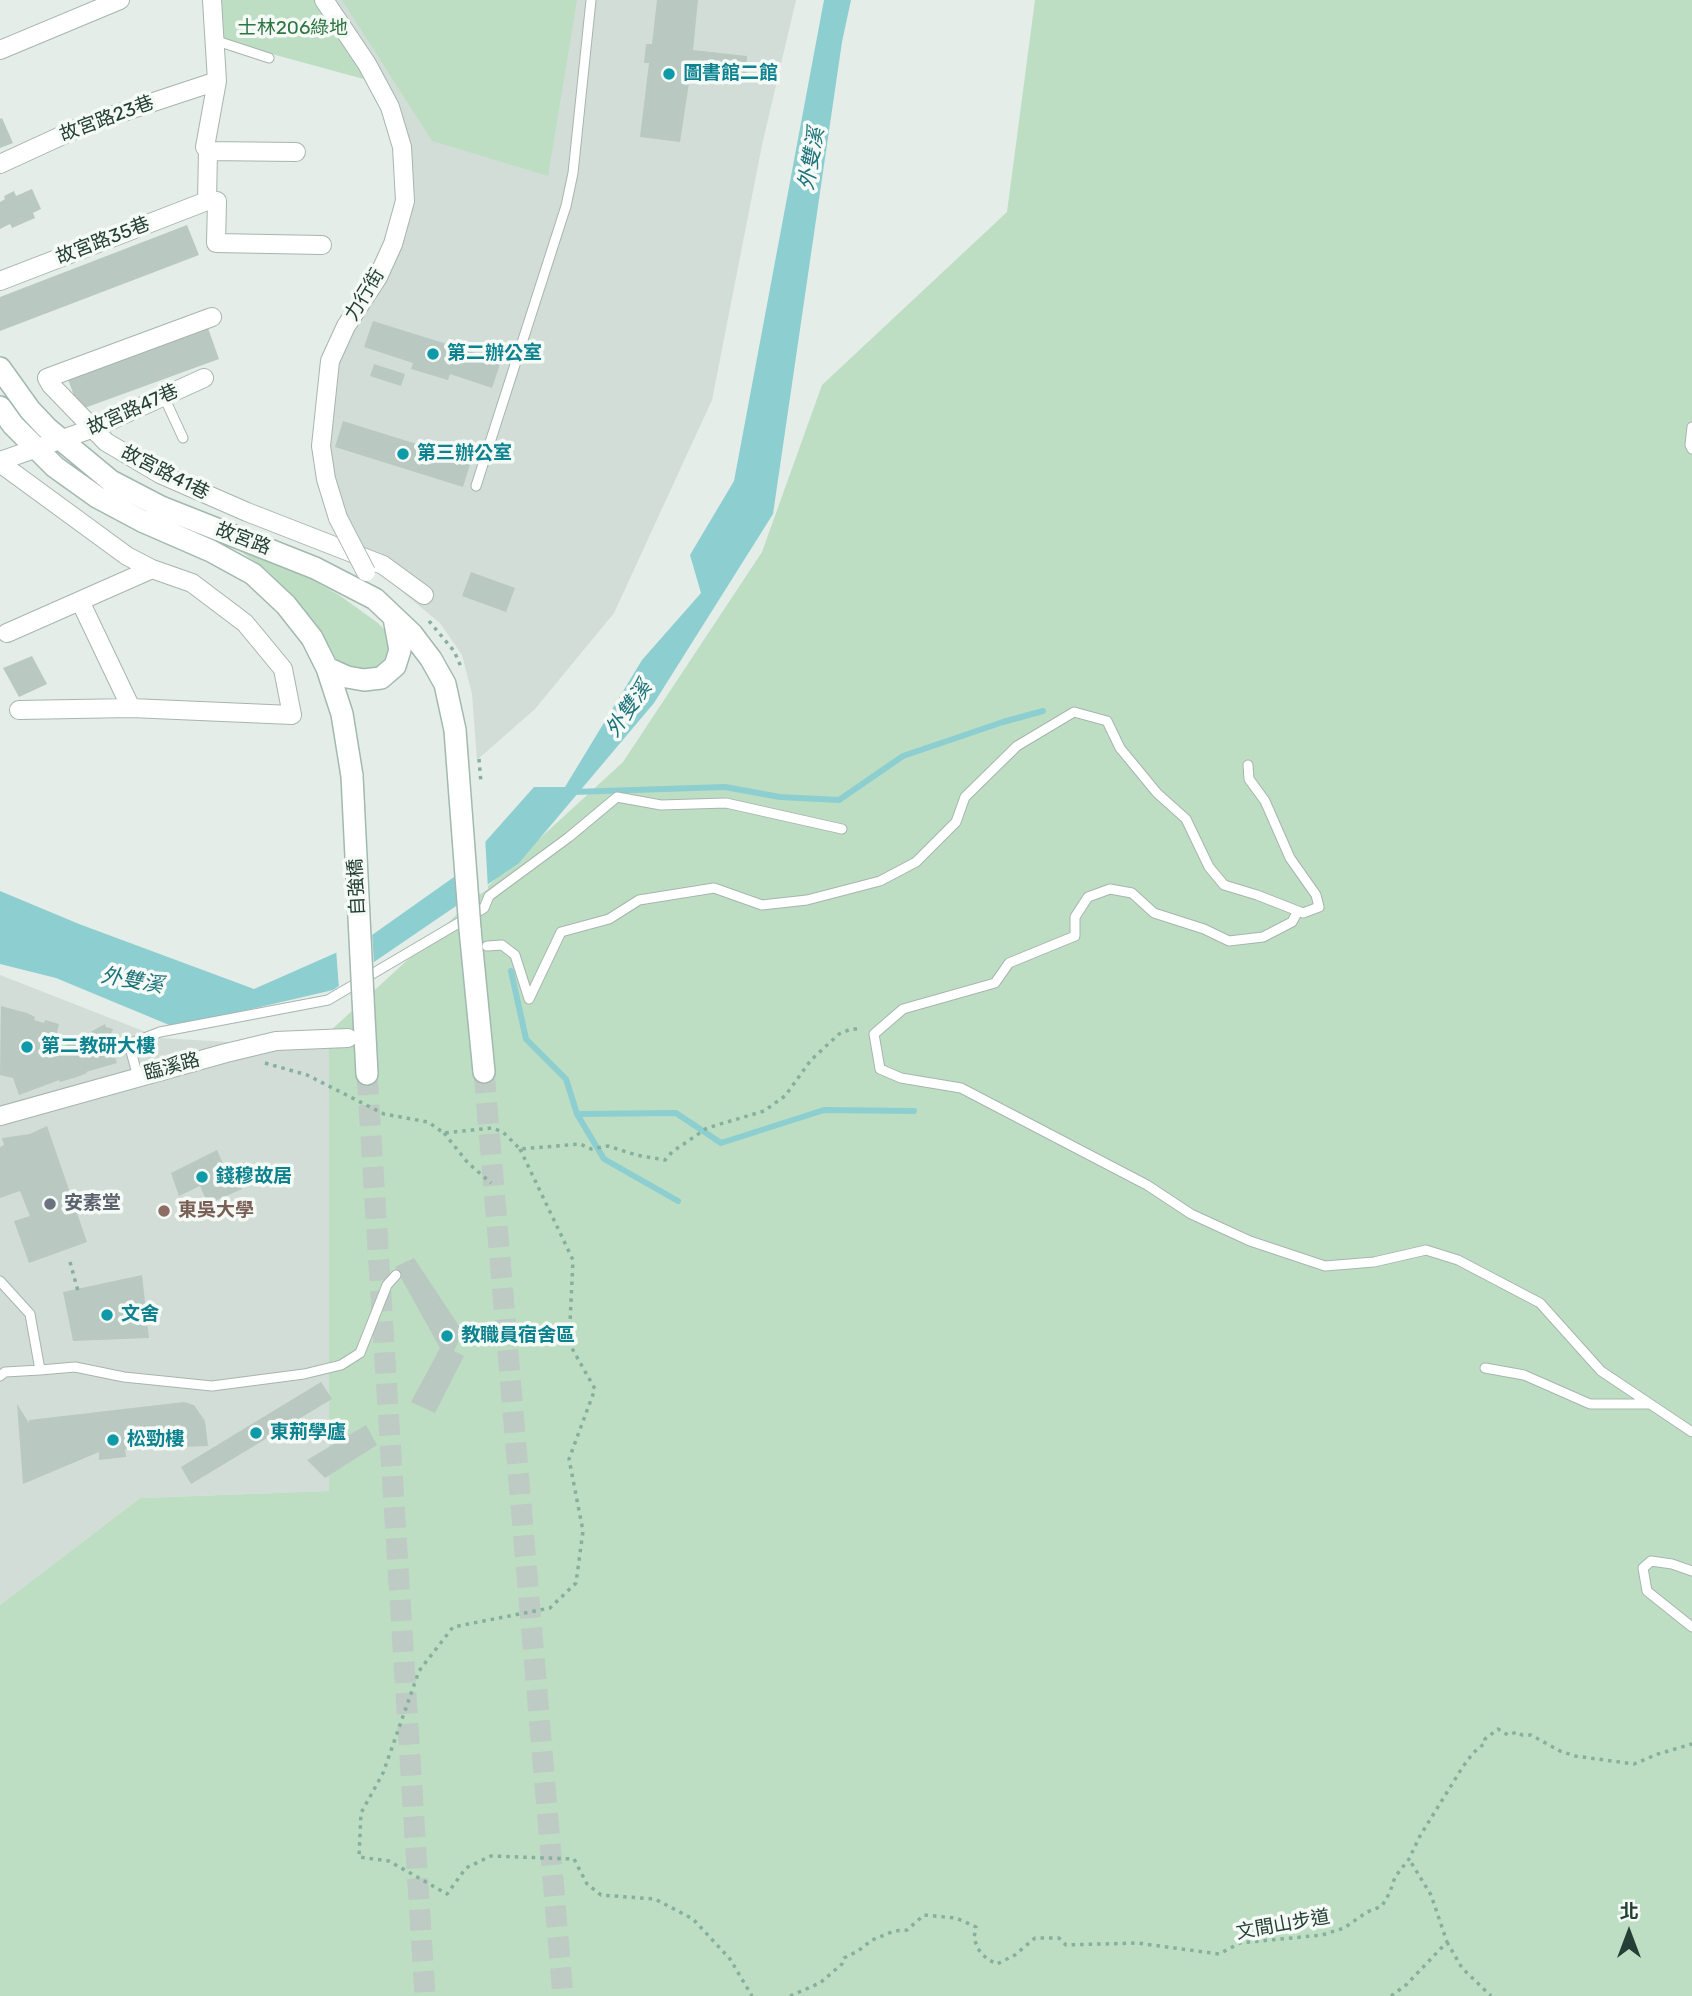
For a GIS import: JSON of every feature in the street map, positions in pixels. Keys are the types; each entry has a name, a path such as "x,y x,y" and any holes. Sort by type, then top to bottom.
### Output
{"main road":[{"name":"故宮路","path":"0,368 30,410 111,481 160,507 315,568 375,599 412,634 445,684 455,730 484,1072"},
{"name":"故宮路","path":"0,407 13,425 55,467 97,497 253,573 286,605 312,638 327,668 342,714 352,776"},
{"path":"327,668 356,678 381,678 395,666 400,650 394,618"},
{"name":"自強橋","path":"352,776 367,1074"}],"street":[{"path":"0,50 120,0"},
{"path":"212,0 217,81 205,147 208,151 207,201 217,201 216,243 322,244"},
{"name":"力行街","path":"324,0 367,64 390,107 402,147 405,201 393,244 378,277 346,326 330,361 321,446 326,479 338,518 366,572 375,599"},
{"name":"故宮路23巷","path":"0,164 87,124 217,81"},
{"path":"208,151 296,152"},
{"name":"故宮路35巷","path":"0,281 207,201"},
{"name":"故宮路41巷","path":"212,317 47,379 106,442 160,474 247,512 383,565 424,595"},
{"name":"故宮路47巷","path":"0,462 94,428 204,379"},
{"path":"0,462 127,556 152,569 192,583 245,623 282,669 292,715 131,708 19,710"},
{"path":"7,633 152,569"},
{"path":"79,601 131,708"},
{"name":"臨溪路","path":"0,1115 276,1041 348,1038"}],"lane":[{"path":"476,486 566,206 573,173 591,0"},
{"path":"214,40 269,58"},
{"path":"164,397 183,438"},
{"path":"1692,427 1692,449"},
{"path":"487,946 502,944 515,955 529,999 561,932 609,919 639,900 714,888 762,905 807,900 880,881 916,862 956,822 965,797 1017,746 1074,712 1107,721 1120,748 1157,793 1186,819 1209,867 1224,886 1257,895 1303,913 1319,907 1315,895 1290,858 1265,801 1250,779 1248,765"},
{"path":"138,1077 129,1044 160,1032 328,1000 484,908 489,896 569,837 617,797 661,805 726,803 842,829"},
{"path":"1298,911 1292,922 1263,937 1229,941 1204,929 1154,913 1132,893 1110,889 1088,897 1076,917 1075,936 1009,963 995,983 903,1009 874,1034 880,1069 901,1077 961,1088 1147,1185 1191,1214 1250,1241 1325,1266 1374,1262 1426,1250 1458,1260 1540,1303 1601,1371 1692,1432"},
{"path":"0,1376 5,1372 75,1367 124,1377 212,1387 304,1374 341,1365 360,1353 387,1285 396,1275"},
{"path":"0,1281 30,1314 40,1370"},
{"path":"1485,1368 1524,1375 1590,1404 1651,1404"},
{"path":"1692,1572 1672,1564 1651,1561 1643,1568 1647,1591 1692,1628"}],"path":[{"path":"520,1149 580,1143 591,1149 608,1146 665,1160 672,1152 707,1128 764,1111 785,1096 817,1053 839,1034 851,1029 863,1029 874,1034"},
{"path":"261,1062 307,1075 384,1114 428,1122 444,1133 468,1163 491,1183"},
{"path":"444,1133 492,1128 503,1132 520,1149 573,1260 569,1343 595,1389 569,1459 583,1531 576,1583 550,1608 453,1627 419,1671 383,1773 360,1813 359,1857 389,1861 447,1894 466,1868 491,1856 574,1859 587,1884 601,1895 655,1899 693,1919 730,1959 752,1996"},
{"path":"70,1262 78,1291"},
{"name":"文間山步道","path":"790,1996 820,1983 842,1964 844,1958 872,1940 894,1931 907,1930 924,1915 956,1918 976,1927 974,1938 978,1949 987,1959 997,1964 1015,1955 1035,1938 1059,1938 1066,1945 1137,1943 1219,1954 1240,1943 1322,1936 1344,1928 1367,1912 1382,1906 1395,1877 1409,1859 1462,1768 1472,1753 1498,1729 1508,1735 1517,1732 1531,1735 1575,1756 1634,1764 1692,1744"},
{"path":"1409,1859 1431,1895 1447,1942 1462,1968 1491,1996"},
{"path":"1391,1996 1406,1985 1447,1942"}],"shaded area":[{"path":"332,0 796,0 762,145 712,400 614,613 535,709 477,760 472,694 462,655 440,623 383,576 345,522 326,456 332,384 348,329 388,273 411,214 409,145"},
{"name":"東吳大學","path":"0,975 161,1038 261,1044 329,1032 329,1491 140,1498 0,1605"}],"green space":[{"name":"士林206綠地","path":"217,0 316,0 367,80 221,40"},
{"path":"342,0 577,0 548,176 432,141"},
{"path":"1035,0 1692,0 1692,1996 0,1996 0,1605 140,1498 329,1491 329,1032 623,762 762,552 822,385 1007,212"},
{"path":"239,550 295,570 339,595 378,623 392,637 387,662 367,673 339,664 317,625 293,596 265,569"}],"water":[{"name":"外雙溪","path":"824,0 851,0 842,42 773,514 654,703 519,863 333,990 174,1027 56,978 0,964 0,891 79,924 254,989 365,940 454,877 534,787 565,787 642,660 701,593 690,555 734,481"}],"pier":[{"path":"485,836 488,889 460,908 454,871"},
{"path":"372,931 374,966 339,989 336,949"}],"building":[{"name":"圖書館二館","path":"657,0 698,0 693,50 747,56 746,77 691,70 680,142 640,137 649,63 644,63 646,44 652,44"},
{"path":"2,118 13,143 0,148 0,119"},
{"path":"32,189 41,209 33,213 35,218 12,228 10,224 0,229 0,202 5,199 4,196 14,191 16,196"},
{"path":"187,225 199,255 0,331 0,297"},
{"name":"第二辦公室","path":"373,321 501,361 492,388 450,374 448,380 411,369 413,363 364,347"},
{"path":"208,328 219,359 79,410 68,379"},
{"path":"374,364 405,374 401,386 370,376"},
{"name":"第三辦公室","path":"343,421 471,461 463,487 335,447"},
{"path":"471,572 515,588 506,612 462,596"},
{"path":"32,656 47,684 19,697 3,668"},
{"name":"第二教研大樓","path":"1,1006 27,1013 35,1017 34,1020 59,1024 52,1053 105,1024 113,1029 109,1040 117,1063 19,1095 13,1078 0,1075"},
{"name":"安素堂","path":"47,1126 87,1242 29,1263 14,1221 30,1216 20,1191 0,1198 0,1147 4,1145 2,1138 30,1134"},
{"name":"錢穆故居","path":"217,1150 234,1184 239,1181 242,1189 208,1204 200,1186 179,1196 171,1173"},
{"name":"教職員宿舍區","path":"414,1258 463,1332 454,1351 464,1356 435,1413 411,1402 440,1348 395,1267"},
{"name":"文舍","path":"142,1275 149,1338 73,1341 63,1292"},
{"name":"東荊學廬","path":"321,1382 332,1399 191,1484 181,1467"},
{"name":"松勁樓","path":"184,1402 194,1405 205,1421 208,1446 125,1449 126,1457 99,1460 99,1452 23,1484 17,1404 29,1423 29,1420"},
{"name":"東荊學廬","path":"366,1425 377,1445 325,1478 307,1460"}],"waterway":[{"path":"573,792 725,787 780,797 839,800 903,756 1043,711"},
{"path":"511,971 526,1039 566,1079 577,1114 676,1113 721,1143 824,1110 914,1111"},
{"path":"577,1114 604,1159 678,1201"}],"tunnel":[{"path":"484,1072 563,1996"},
{"path":"367,1074 425,1996"}],"place":[{"name":"圖書館二館","path":"669,74"},
{"name":"第二辦公室","path":"433,354"},
{"name":"第三辦公室","path":"403,454"},
{"name":"第二教研大樓","path":"27,1047"},
{"name":"錢穆故居","path":"202,1177"},
{"name":"安素堂","path":"50,1204"},
{"name":"東吳大學","path":"164,1211"},
{"name":"文舍","path":"107,1315"},
{"name":"教職員宿舍區","path":"447,1336"},
{"name":"東荊學廬","path":"256,1433"},
{"name":"松勁樓","path":"113,1440"}]}
